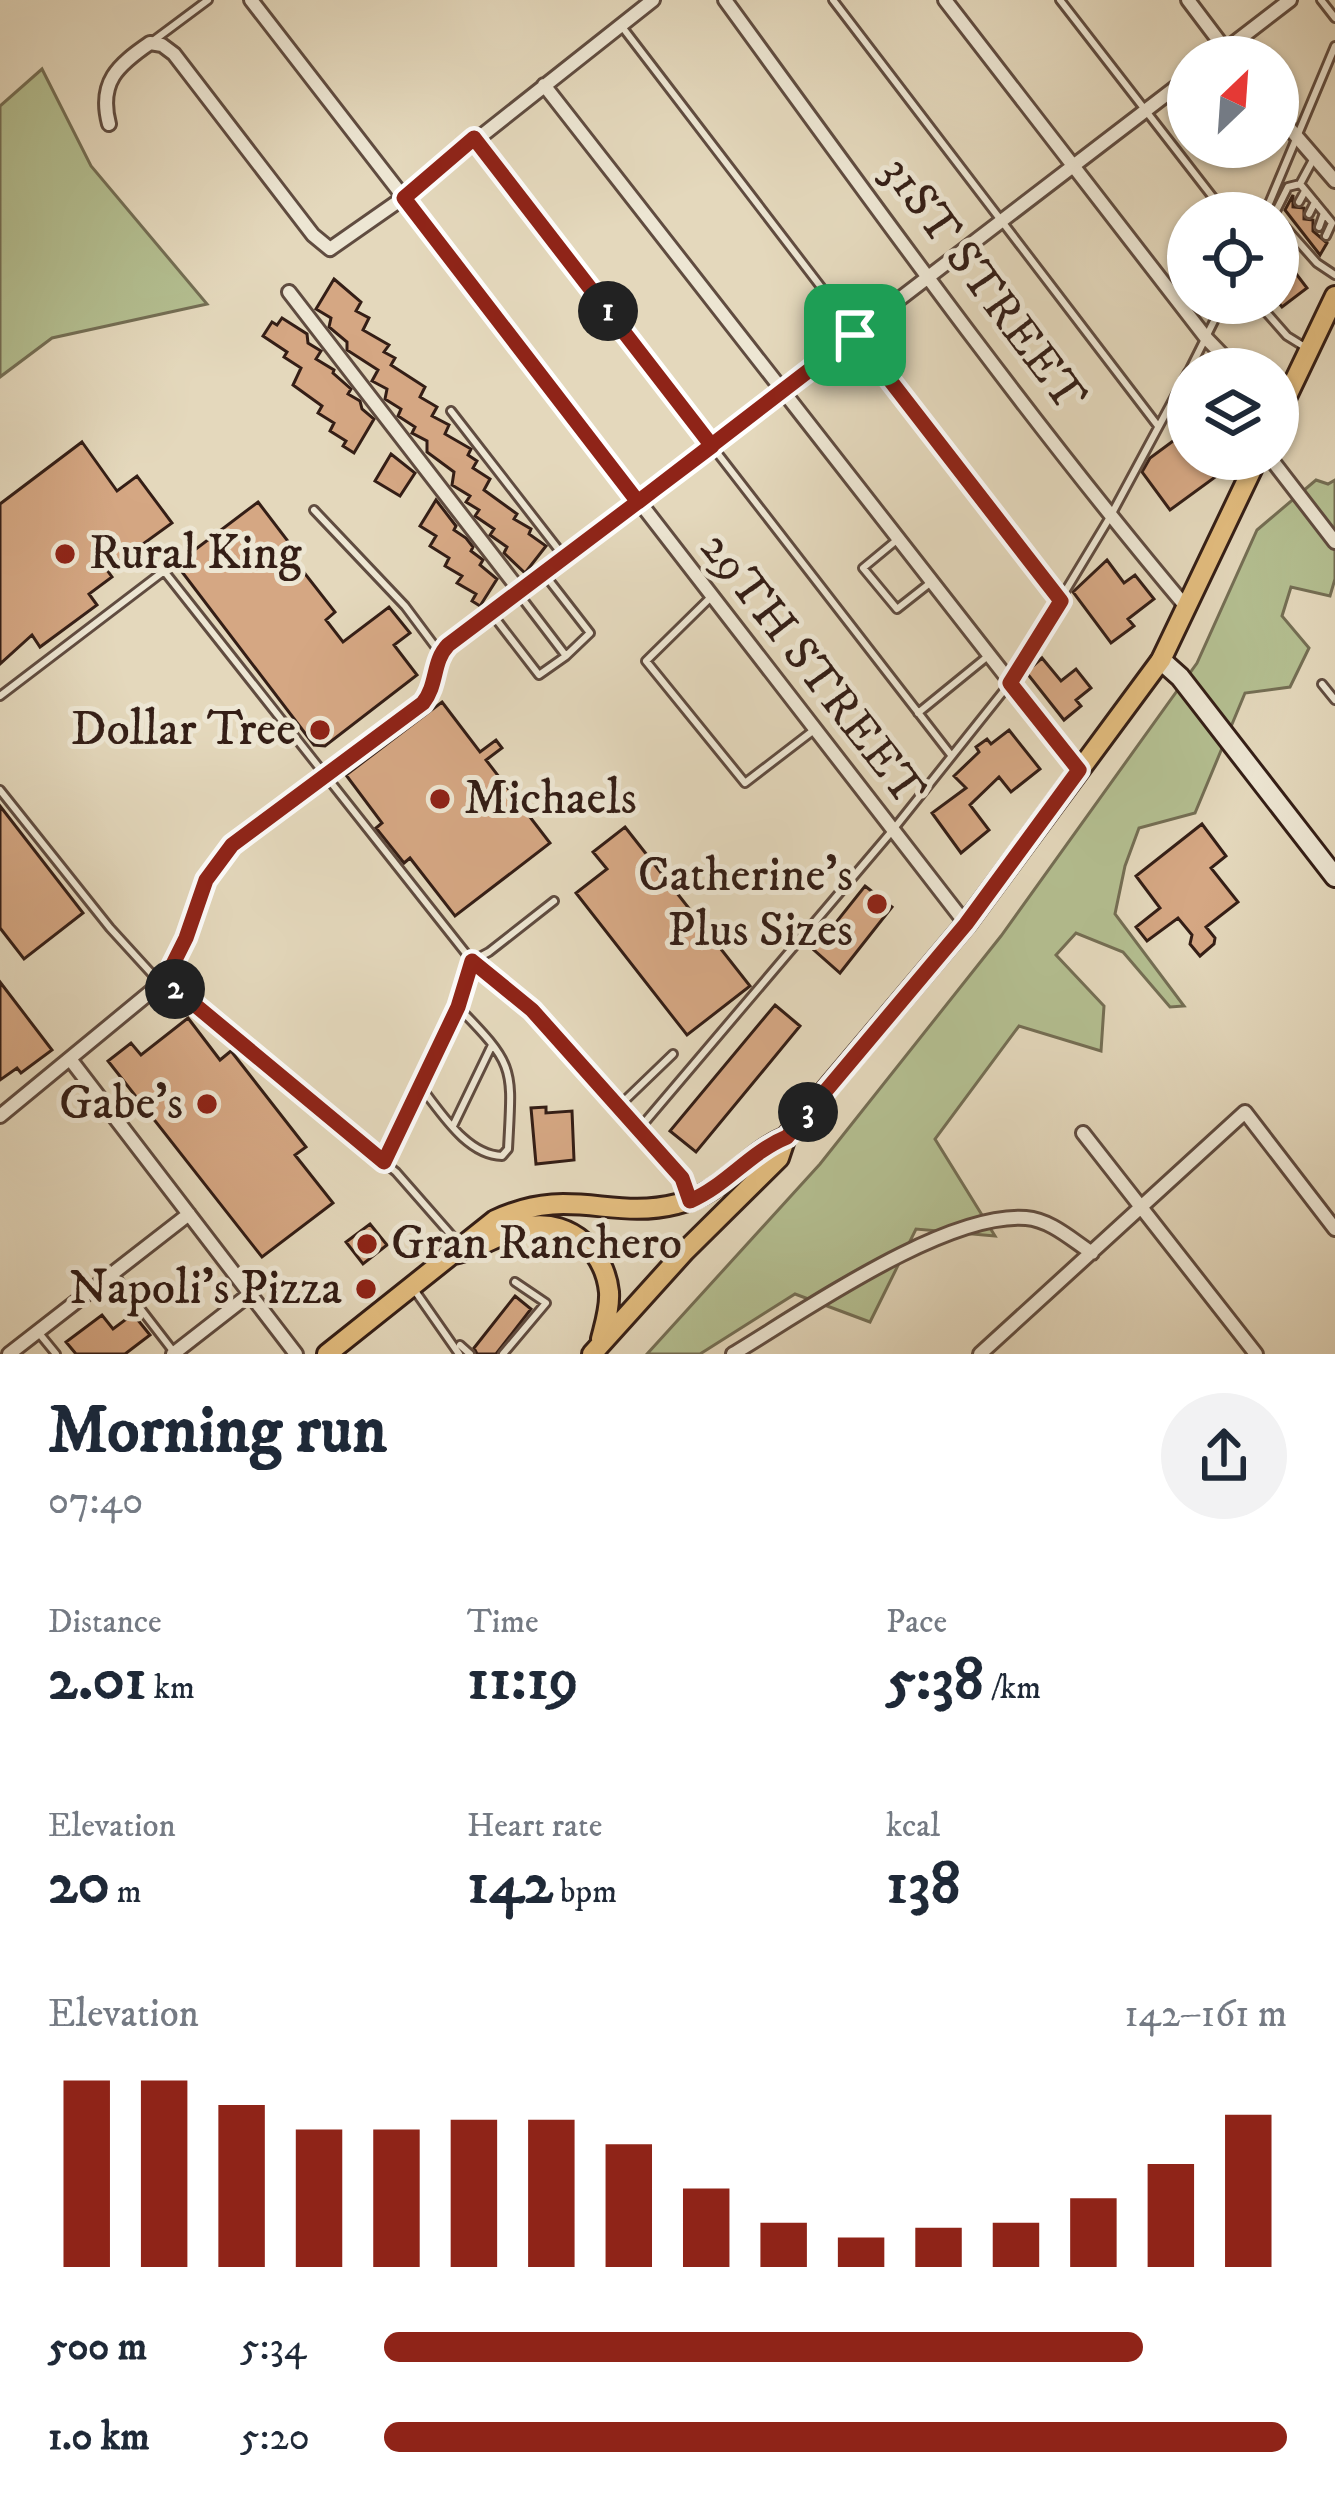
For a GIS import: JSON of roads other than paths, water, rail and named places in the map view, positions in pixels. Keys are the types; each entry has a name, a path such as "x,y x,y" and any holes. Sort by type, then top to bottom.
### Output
{"main road":[{"path":"1299,371 1335,296"},
{"path":"596,1348 779,1158 787,1137 966,924 1161,660 1247,480"},
{"path":"327,1354 495,1220 546,1202 633,1208 690,1201 714,1191 765,1146 787,1137"},
{"path":"685,1251 692,1227 690,1201"},
{"path":"454,1251 476,1250 527,1226 561,1228 576,1236 599,1258 605,1272 608,1308 596,1348"}],"street":[{"name":"29TH STREET","path":"251,0 966,924"},
{"path":"109,124 103,103 109,82 123,62 150,43 162,45 174,54 313,235 330,249 404,198 653,0"},
{"name":"31ST STREET","path":"725,0 928,279 1110,517 1187,608"},
{"path":"945,0 1216,348"},
{"path":"1188,0 1212,36"},
{"path":"1247,36 1290,0"},
{"path":"544,85 1079,770"},
{"path":"326,776 423,703 436,681 440,653 1167,95"},
{"path":"1299,141 1335,181"},
{"path":"289,292 519,592"},
{"path":"1287,480 1335,542"},
{"path":"1161,660 1180,677 1335,877"},
{"path":"0,1116 165,980"},
{"path":"70,1059 296,1354"},
{"path":"980,1354 1245,1112 1335,1229"},
{"path":"1083,1132 1256,1354"},
{"path":"12,1353 189,1214"},
{"path":"733,1354 876,1269 942,1237 988,1222 1025,1218 1045,1222 1091,1253"},
{"path":"174,1354 250,1294"}],"lane":[{"path":"150,43 208,0"},
{"path":"832,0 1158,426"},
{"path":"1060,0 1208,192"},
{"path":"1321,0 1335,18"},
{"path":"621,25 1061,601"},
{"path":"1299,137 1335,46"},
{"path":"474,138 951,755"},
{"path":"1299,202 1314,158"},
{"path":"1286,192 1288,187 1302,188 1315,202 1332,223 1326,236"},
{"path":"1309,214 1315,202"},
{"path":"1318,226 1324,213"},
{"path":"1299,235 1301,231"},
{"path":"1299,242 1335,274"},
{"path":"1202,348 1214,324"},
{"path":"1276,324 1309,350"},
{"path":"639,1129 892,831 1010,683 1110,517 1167,410"},
{"path":"452,411 565,557"},
{"path":"314,510 405,606 440,653"},
{"path":"898,539 863,568 897,609 931,582"},
{"path":"0,696 164,571 472,961 532,1010 682,1178 690,1201"},
{"path":"491,613 539,675 566,656 590,633 544,573"},
{"path":"519,592 566,656"},
{"path":"711,597 646,661 745,783 814,730"},
{"path":"918,712 988,656"},
{"path":"1322,683 1335,700"},
{"path":"165,980 217,861 326,776"},
{"path":"0,790 152,974 384,1162 454,1251"},
{"path":"384,1162 458,1007 472,961 554,901"},
{"path":"419,1087 470,1145 495,1157 508,1150 512,1080 506,1061 458,1007"},
{"path":"453,1126 492,1045"},
{"path":"619,1106 674,1054"},
{"path":"113,1273 174,1354"},
{"path":"503,1354 546,1303 515,1282"},
{"path":"412,1285 457,1351 470,1354"},
{"path":"38,1332 56,1354"}],"place":[{"name":"Rural King","path":"65,554"},
{"name":"Dollar Tree","path":"320,730"},
{"name":"Michaels","path":"440,799"},
{"name":"Catherine's Plus Sizes","path":"877,904"},
{"name":"Gabe's","path":"207,1104"},
{"name":"Gran Ranchero","path":"367,1244"},
{"name":"Napoli's Pizza","path":"366,1289"}]}
